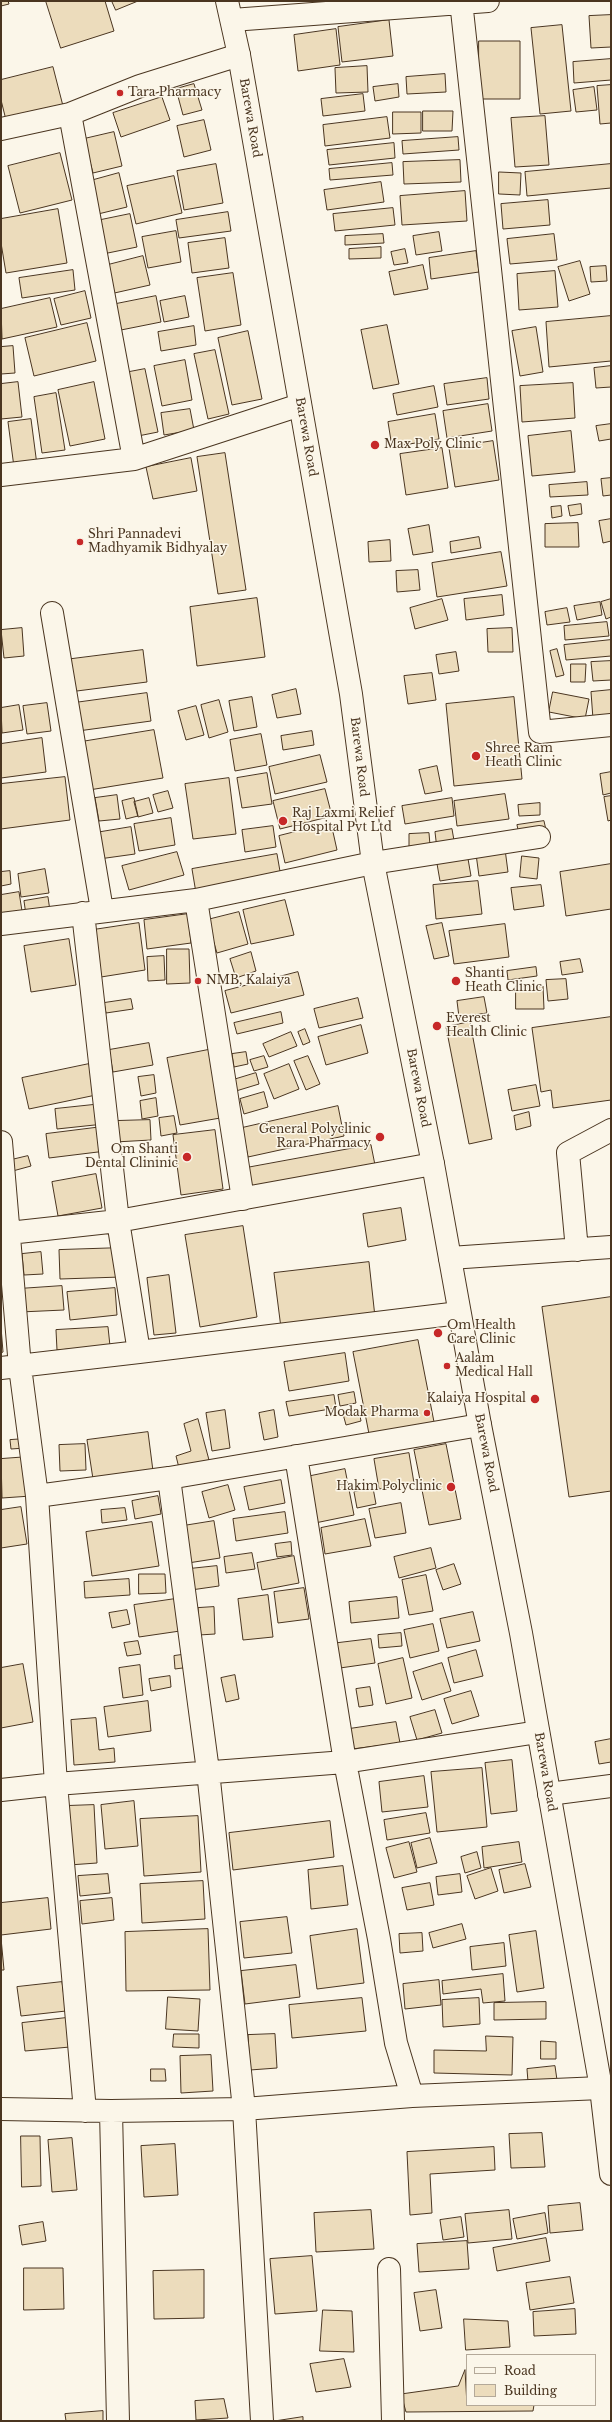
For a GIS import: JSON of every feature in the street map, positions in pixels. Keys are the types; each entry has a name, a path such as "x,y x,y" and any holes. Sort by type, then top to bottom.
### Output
{"street":[{"path":"230,10 488,1"},
{"path":"461,2 540,732 611,725"},
{"name":"Barewa Road","path":"230,10 351,694 373,863 433,1164 480,1425 521,1633 600,2088 611,2174"},
{"path":"1,129 70,114 140,86 239,55"},
{"path":"70,114 134,459"},
{"path":"1,474 134,459 300,404"},
{"path":"52,613 92,912 118,1221 139,1352"},
{"path":"1,924 196,900 373,863 539,837"},
{"path":"196,900 243,1199"},
{"path":"577,1250 568,1153 611,1130"},
{"path":"1,1142 9,1233 10,1368 37,1496 56,1784 86,2111"},
{"path":"9,1233 118,1221 433,1164"},
{"path":"450,1258 611,1247"},
{"path":"10,1368 460,1313"},
{"path":"37,1496 169,1478 480,1425"},
{"path":"296,1456 344,1762 379,1939 396,2043 412,2096"},
{"path":"169,1478 208,1771 244,2109 262,2421"},
{"path":"1,1790 208,1771 344,1762 538,1732"},
{"path":"549,1794 611,1786"},
{"path":"1,2109 111,2111 244,2109 412,2096 600,2088"},
{"path":"111,2111 118,2421"},
{"path":"389,2269 393,2421"}],"building":[{"path":"1,1 8,1 9,4 1,6"},
{"path":"46,1 105,1 114,31 61,48"},
{"path":"112,1 138,1 116,10"},
{"path":"611,15 611,47 591,48 589,16"},
{"path":"389,20 393,56 342,62 338,27"},
{"path":"562,25 571,111 540,114 531,28"},
{"path":"336,29 340,65 298,71 294,35"},
{"path":"479,41 520,41 520,99 479,99"},
{"path":"611,59 611,80 574,83 573,62"},
{"path":"367,66 368,92 336,93 335,68"},
{"path":"53,67 63,106 6,120 1,100 1,80"},
{"path":"445,74 446,92 407,94 406,77"},
{"path":"194,84 202,110 183,115 176,89"},
{"path":"398,84 399,97 375,101 373,87"},
{"path":"611,85 611,123 600,124 597,86"},
{"path":"594,87 597,110 576,112 573,90"},
{"path":"363,94 365,111 323,116 321,99"},
{"path":"162,97 170,120 121,137 113,113"},
{"path":"423,111 453,111 452,131 423,131"},
{"path":"393,112 421,112 421,133 393,134"},
{"path":"545,116 549,165 515,167 511,118"},
{"path":"387,117 390,138 325,146 323,125"},
{"path":"204,120 211,150 184,157 177,126"},
{"path":"114,132 122,166 93,173 84,139"},
{"path":"458,137 459,150 403,154 402,141"},
{"path":"394,143 395,158 329,165 327,150"},
{"path":"60,153 72,200 20,213 8,166"},
{"path":"460,160 461,182 404,184 403,162"},
{"path":"392,163 393,175 330,180 329,169"},
{"path":"216,164 223,203 184,210 177,171"},
{"path":"611,164 611,188 527,196 525,172"},
{"path":"499,172 521,173 520,195 499,194"},
{"path":"119,173 127,207 98,214 90,181"},
{"path":"174,176 182,213 136,224 127,186"},
{"path":"381,182 384,202 327,210 324,190"},
{"path":"465,191 467,221 402,225 400,196"},
{"path":"548,200 550,225 503,229 501,204"},
{"path":"393,208 395,225 335,231 333,214"},
{"path":"58,209 67,263 6,273 1,243 1,219"},
{"path":"228,212 231,231 179,238 176,220"},
{"path":"130,214 137,247 103,254 96,221"},
{"path":"176,231 181,262 148,268 142,237"},
{"path":"439,232 442,251 416,255 413,236"},
{"path":"383,234 384,243 345,245 345,236"},
{"path":"554,234 557,260 510,264 507,239"},
{"path":"225,238 229,268 192,273 188,243"},
{"path":"381,247 381,258 349,259 349,249"},
{"path":"405,249 408,263 394,265 391,252"},
{"path":"476,251 479,272 431,279 429,258"},
{"path":"143,256 150,285 110,294 104,266"},
{"path":"580,261 590,294 569,301 558,267"},
{"path":"423,265 428,289 394,295 389,272"},
{"path":"606,266 607,281 591,282 590,267"},
{"path":"73,270 75,290 22,298 19,278"},
{"path":"555,271 558,307 519,310 517,274"},
{"path":"233,273 241,325 205,331 197,278"},
{"path":"85,291 91,318 61,325 54,299"},
{"path":"156,296 161,322 116,331 111,305"},
{"path":"185,296 189,317 164,322 160,301"},
{"path":"50,298 57,327 2,339 1,309"},
{"path":"611,316 611,361 549,367 546,322"},
{"path":"87,323 96,361 34,376 25,338"},
{"path":"387,325 399,384 373,389 361,330"},
{"path":"194,326 196,345 161,351 158,332"},
{"path":"536,327 543,372 520,376 512,331"},
{"path":"248,331 262,399 232,405 218,338"},
{"path":"13,346 15,373 1,374 1,347"},
{"path":"215,350 229,414 208,419 194,354"},
{"path":"185,360 192,400 162,406 154,366"},
{"path":"611,366 611,387 596,388 594,368"},
{"path":"145,369 158,432 138,436 124,373"},
{"path":"487,378 489,399 447,405 444,384"},
{"path":"18,382 22,417 1,419 1,384"},
{"path":"94,382 105,439 70,446 58,390"},
{"path":"573,383 575,418 522,422 520,386"},
{"path":"434,386 438,407 397,415 393,394"},
{"path":"56,393 65,450 42,453 34,397"},
{"path":"488,404 492,431 447,438 443,411"},
{"path":"190,409 194,430 164,435 161,413"},
{"path":"435,414 439,439 392,447 388,422"},
{"path":"31,419 37,465 14,467 8,422"},
{"path":"611,424 611,439 599,441 596,426"},
{"path":"571,431 575,472 532,476 528,436"},
{"path":"493,441 499,480 455,487 449,448"},
{"path":"442,448 448,488 406,495 400,454"},
{"path":"225,453 246,590 218,594 197,457"},
{"path":"191,458 197,491 153,499 146,467"},
{"path":"611,478 611,495 603,496 601,479"},
{"path":"587,482 588,495 550,497 549,485"},
{"path":"581,504 582,514 570,516 568,506"},
{"path":"561,506 562,516 552,518 551,507"},
{"path":"611,519 611,541 603,543 599,521"},
{"path":"578,523 579,547 545,547 545,524"},
{"path":"429,525 433,552 413,555 408,529"},
{"path":"479,537 481,548 451,553 450,542"},
{"path":"390,540 391,561 369,562 368,542"},
{"path":"501,552 507,586 437,597 432,563"},
{"path":"418,570 420,590 397,592 396,571"},
{"path":"502,595 504,615 466,620 464,599"},
{"path":"257,598 265,657 197,666 190,607"},
{"path":"442,599 448,620 415,629 410,608"},
{"path":"611,599 611,617 606,619 601,602"},
{"path":"600,602 602,615 577,620 574,606"},
{"path":"567,608 570,622 547,625 545,612"},
{"path":"607,622 609,636 565,640 564,626"},
{"path":"22,628 24,656 4,658 1,630"},
{"path":"512,628 513,652 488,652 487,629"},
{"path":"611,640 611,656 566,660 564,645"},
{"path":"557,649 564,675 556,677 550,651"},
{"path":"143,650 147,682 69,692 64,660"},
{"path":"456,652 459,671 439,674 436,655"},
{"path":"611,661 611,680 593,681 591,662"},
{"path":"571,664 586,664 585,682 571,682"},
{"path":"432,673 436,700 408,704 404,676"},
{"path":"296,689 301,714 277,718 272,695"},
{"path":"611,690 611,718 593,719 591,692"},
{"path":"553,692 589,699 585,719 549,712"},
{"path":"147,693 151,721 78,731 74,703"},
{"path":"252,697 257,727 234,731 229,701"},
{"path":"514,697 522,779 454,786 446,704"},
{"path":"219,700 228,732 209,738 201,705"},
{"path":"47,703 51,731 27,734 23,706"},
{"path":"19,705 23,730 2,733 1,708"},
{"path":"196,706 204,735 186,740 178,711"},
{"path":"154,730 163,778 89,790 81,742"},
{"path":"312,731 314,745 283,750 281,736"},
{"path":"261,734 267,765 235,771 230,740"},
{"path":"42,738 46,772 1,778 1,744"},
{"path":"320,755 327,782 275,794 269,767"},
{"path":"437,766 442,791 425,794 419,770"},
{"path":"611,772 611,793 603,795 600,774"},
{"path":"267,773 272,804 242,808 237,778"},
{"path":"65,777 70,820 1,829 1,784"},
{"path":"229,778 236,834 193,839 185,784"},
{"path":"325,789 332,816 280,829 273,801"},
{"path":"168,791 173,808 158,812 153,795"},
{"path":"505,794 509,819 457,826 454,801"},
{"path":"117,795 120,819 99,821 95,798"},
{"path":"611,796 611,820 608,821 604,797"},
{"path":"134,798 138,816 126,819 122,801"},
{"path":"149,798 153,813 138,817 134,802"},
{"path":"452,798 454,816 405,824 402,806"},
{"path":"540,803 540,815 519,816 518,805"},
{"path":"171,818 175,845 139,851 134,824"},
{"path":"544,821 546,830 519,834 517,825"},
{"path":"331,823 337,850 285,863 279,836"},
{"path":"273,826 276,847 245,852 242,830"},
{"path":"131,827 135,854 99,859 95,833"},
{"path":"452,829 455,846 437,849 435,832"},
{"path":"429,833 430,845 409,847 409,834"},
{"path":"505,849 508,872 479,876 476,854"},
{"path":"177,852 184,875 129,890 122,866"},
{"path":"467,853 471,876 440,881 436,858"},
{"path":"277,854 281,877 196,893 192,869"},
{"path":"522,856 539,858 537,879 520,877"},
{"path":"611,864 611,909 566,916 560,872"},
{"path":"45,869 49,893 21,897 18,874"},
{"path":"10,871 11,884 1,886 1,872"},
{"path":"478,881 482,914 436,919 433,885"},
{"path":"541,885 544,906 514,910 511,888"},
{"path":"19,892 22,911 1,913 1,895"},
{"path":"48,897 50,911 26,915 24,901"},
{"path":"285,900 294,935 251,944 243,910"},
{"path":"239,912 248,944 217,953 207,920"},
{"path":"188,914 191,943 147,949 144,920"},
{"path":"139,923 145,970 101,977 93,930"},
{"path":"442,923 449,956 434,959 426,926"},
{"path":"505,924 509,957 454,964 449,931"},
{"path":"69,939 76,985 31,992 24,946"},
{"path":"167,949 189,949 190,983 167,984"},
{"path":"251,952 256,971 236,978 230,959"},
{"path":"164,956 165,980 148,981 147,957"},
{"path":"580,959 583,972 562,975 560,962"},
{"path":"536,967 537,976 508,980 507,971"},
{"path":"298,972 304,995 231,1013 225,991"},
{"path":"566,979 568,999 548,1001 546,980"},
{"path":"516,986 543,986 544,1009 516,1009"},
{"path":"484,997 487,1013 459,1017 457,1001"},
{"path":"358,998 363,1018 319,1028 314,1009"},
{"path":"131,999 133,1009 106,1013 104,1003"},
{"path":"281,1012 283,1023 237,1034 234,1023"},
{"path":"611,1017 611,1100 553,1108 551,1090 541,1092 532,1028"},
{"path":"470,1022 492,1139 469,1144 446,1027"},
{"path":"361,1025 368,1053 326,1065 318,1037"},
{"path":"305,1029 310,1042 303,1045 298,1032"},
{"path":"291,1032 297,1046 269,1057 263,1044"},
{"path":"149,1043 153,1065 113,1072 109,1050"},
{"path":"213,1049 226,1117 180,1125 167,1058"},
{"path":"246,1052 248,1064 234,1067 232,1054"},
{"path":"264,1056 268,1067 254,1071 250,1060"},
{"path":"308,1056 320,1084 306,1090 294,1061"},
{"path":"89,1064 96,1095 29,1109 22,1078"},
{"path":"289,1064 299,1089 274,1099 264,1074"},
{"path":"256,1073 259,1084 236,1091 233,1080"},
{"path":"154,1075 156,1093 141,1096 138,1077"},
{"path":"536,1085 540,1106 512,1111 508,1090"},
{"path":"264,1092 268,1107 244,1114 240,1099"},
{"path":"156,1098 158,1116 142,1119 140,1101"},
{"path":"102,1104 104,1124 57,1129 55,1109"},
{"path":"338,1106 344,1136 248,1157 242,1128"},
{"path":"529,1112 531,1126 516,1130 514,1116"},
{"path":"174,1116 177,1133 161,1136 159,1118"},
{"path":"150,1120 151,1140 115,1142 115,1121"},
{"path":"102,1127 106,1151 49,1158 46,1134"},
{"path":"215,1130 223,1189 181,1195 173,1135"},
{"path":"371,1145 376,1170 251,1194 246,1168"},
{"path":"28,1156 31,1166 9,1172 7,1161"},
{"path":"96,1174 102,1208 58,1216 52,1182"},
{"path":"401,1208 406,1240 368,1247 363,1214"},
{"path":"243,1226 257,1317 200,1327 185,1235"},
{"path":"121,1248 121,1277 60,1279 59,1250"},
{"path":"41,1252 43,1274 24,1275 22,1254"},
{"path":"369,1262 375,1317 281,1328 274,1273"},
{"path":"169,1275 176,1333 154,1335 147,1278"},
{"path":"62,1286 64,1310 20,1312 18,1289"},
{"path":"115,1288 117,1315 70,1320 67,1292"},
{"path":"611,1297 611,1491 569,1497 542,1307"},
{"path":"1,1327 3,1352 1,1353"},
{"path":"108,1327 110,1346 57,1350 56,1330"},
{"path":"418,1340 435,1427 370,1439 353,1352"},
{"path":"345,1353 349,1381 289,1391 284,1362"},
{"path":"354,1392 356,1403 340,1406 338,1395"},
{"path":"334,1395 336,1408 289,1416 286,1402"},
{"path":"225,1410 230,1448 212,1451 206,1413"},
{"path":"274,1410 278,1437 264,1440 259,1413"},
{"path":"359,1411 361,1421 346,1425 343,1414"},
{"path":"198,1419 209,1460 179,1468 176,1456 191,1451 184,1424"},
{"path":"148,1432 153,1471 93,1479 87,1440"},
{"path":"25,1439 25,1448 11,1449 10,1440"},
{"path":"85,1444 86,1470 60,1471 59,1445"},
{"path":"446,1444 461,1519 429,1525 414,1450"},
{"path":"409,1453 414,1483 379,1489 374,1459"},
{"path":"28,1457 31,1496 2,1498 1,1459"},
{"path":"345,1469 354,1515 315,1523 306,1477"},
{"path":"281,1480 285,1503 249,1510 244,1487"},
{"path":"228,1485 235,1510 209,1518 202,1492"},
{"path":"373,1488 376,1504 357,1508 354,1492"},
{"path":"158,1496 161,1514 135,1519 132,1501"},
{"path":"401,1503 406,1533 375,1538 369,1509"},
{"path":"21,1507 27,1544 1,1548 1,1510"},
{"path":"125,1508 127,1520 102,1523 101,1510"},
{"path":"285,1512 288,1533 236,1541 233,1519"},
{"path":"365,1519 371,1546 325,1554 321,1528"},
{"path":"214,1521 220,1558 188,1563 183,1526"},
{"path":"152,1522 159,1566 92,1576 86,1532"},
{"path":"291,1542 292,1555 277,1557 275,1544"},
{"path":"431,1548 436,1568 399,1578 394,1557"},
{"path":"252,1553 255,1569 226,1573 224,1557"},
{"path":"294,1556 299,1583 262,1590 257,1563"},
{"path":"454,1564 461,1584 443,1590 436,1570"},
{"path":"217,1566 219,1586 191,1590 189,1569"},
{"path":"139,1574 165,1574 166,1593 139,1594"},
{"path":"426,1575 433,1611 409,1615 402,1580"},
{"path":"129,1579 130,1595 85,1598 84,1582"},
{"path":"304,1588 309,1619 278,1623 274,1592"},
{"path":"268,1595 273,1637 243,1640 238,1599"},
{"path":"397,1597 399,1618 351,1623 349,1602"},
{"path":"175,1599 180,1631 139,1637 134,1605"},
{"path":"214,1607 215,1634 199,1635 198,1608"},
{"path":"127,1610 130,1624 112,1628 109,1613"},
{"path":"473,1612 480,1641 447,1648 440,1619"},
{"path":"433,1624 439,1651 410,1658 404,1630"},
{"path":"401,1633 402,1646 379,1648 378,1635"},
{"path":"371,1639 375,1663 333,1669 330,1644"},
{"path":"138,1641 141,1654 127,1656 124,1643"},
{"path":"476,1650 483,1676 454,1683 448,1658"},
{"path":"188,1654 190,1667 175,1669 174,1656"},
{"path":"403,1658 412,1698 386,1704 378,1664"},
{"path":"442,1663 451,1691 422,1700 413,1672"},
{"path":"23,1664 33,1722 1,1728 1,1668"},
{"path":"140,1665 143,1695 123,1698 119,1668"},
{"path":"235,1675 239,1699 226,1702 221,1678"},
{"path":"170,1676 171,1687 151,1691 149,1679"},
{"path":"370,1687 373,1705 359,1707 356,1689"},
{"path":"471,1691 479,1716 452,1724 444,1699"},
{"path":"148,1701 151,1731 108,1737 104,1707"},
{"path":"435,1710 442,1733 417,1740 410,1717"},
{"path":"96,1718 99,1750 114,1748 115,1762 74,1765 71,1720"},
{"path":"396,1722 400,1743 352,1749 349,1729"},
{"path":"611,1739 611,1762 599,1764 595,1742"},
{"path":"512,1760 517,1811 491,1814 485,1763"},
{"path":"482,1768 487,1827 437,1832 431,1772"},
{"path":"424,1776 428,1807 382,1812 379,1782"},
{"path":"134,1801 138,1846 105,1849 101,1805"},
{"path":"94,1805 97,1863 69,1865 66,1806"},
{"path":"426,1813 430,1833 387,1840 384,1820"},
{"path":"198,1816 201,1872 144,1876 140,1819"},
{"path":"330,1821 334,1857 233,1870 229,1833"},
{"path":"430,1838 437,1863 417,1868 411,1843"},
{"path":"409,1842 417,1872 394,1878 386,1848"},
{"path":"519,1842 522,1862 484,1868 482,1847"},
{"path":"477,1852 481,1868 465,1873 461,1857"},
{"path":"525,1864 531,1887 504,1893 499,1870"},
{"path":"343,1866 348,1905 311,1909 308,1870"},
{"path":"491,1868 498,1891 475,1899 467,1876"},
{"path":"108,1874 110,1893 80,1896 78,1876"},
{"path":"460,1874 462,1892 438,1895 436,1877"},
{"path":"203,1881 205,1919 142,1923 140,1884"},
{"path":"430,1883 434,1905 407,1910 402,1888"},
{"path":"48,1898 51,1929 1,1935 1,1903"},
{"path":"112,1898 114,1920 82,1924 80,1901"},
{"path":"287,1917 292,1953 244,1958 240,1922"},
{"path":"462,1924 466,1939 433,1948 429,1933"},
{"path":"208,1929 210,1990 126,1991 125,1932"},
{"path":"357,1929 364,1983 317,1989 310,1936"},
{"path":"536,1931 544,1988 517,1992 509,1935"},
{"path":"422,1933 423,1951 400,1953 399,1934"},
{"path":"1,1938 4,1970 1,1970"},
{"path":"504,1943 506,1966 472,1970 470,1947"},
{"path":"296,1965 300,1997 245,2004 241,1971"},
{"path":"503,1974 505,2001 483,2003 481,1989 443,1994 442,1981"},
{"path":"439,1980 441,2005 405,2009 403,1984"},
{"path":"62,1982 66,2011 21,2016 17,1987"},
{"path":"168,1997 200,1999 198,2031 166,2029"},
{"path":"362,1998 366,2031 292,2038 289,2005"},
{"path":"479,1998 480,2024 443,2027 442,2000"},
{"path":"546,2002 546,2019 494,2020 494,2003"},
{"path":"66,2018 70,2047 25,2051 22,2023"},
{"path":"174,2034 199,2034 199,2048 173,2047"},
{"path":"275,2034 277,2068 250,2070 248,2035"},
{"path":"486,2036 513,2037 512,2075 434,2073 434,2050 486,2051"},
{"path":"541,2041 556,2042 556,2059 541,2059"},
{"path":"211,2055 213,2091 181,2093 180,2056"},
{"path":"555,2066 557,2080 528,2082 527,2069"},
{"path":"151,2069 165,2069 166,2081 151,2081"},
{"path":"542,2133 545,2167 511,2168 509,2134"},
{"path":"21,2136 40,2136 41,2186 22,2187"},
{"path":"72,2138 77,2190 52,2192 48,2140"},
{"path":"175,2144 178,2195 144,2197 141,2146"},
{"path":"494,2147 495,2170 430,2174 432,2213 410,2215 407,2152"},
{"path":"580,2203 583,2230 550,2233 548,2206"},
{"path":"371,2210 374,2249 316,2252 314,2213"},
{"path":"509,2210 512,2239 468,2243 465,2214"},
{"path":"545,2213 548,2233 517,2239 513,2219"},
{"path":"461,2217 464,2237 443,2240 440,2220"},
{"path":"43,2222 46,2241 22,2245 19,2226"},
{"path":"546,2238 550,2261 497,2271 493,2248"},
{"path":"467,2241 469,2269 419,2272 417,2244"},
{"path":"312,2256 317,2311 275,2314 270,2259"},
{"path":"24,2268 63,2268 64,2309 24,2310"},
{"path":"204,2270 204,2318 154,2319 153,2271"},
{"path":"570,2277 574,2303 530,2310 526,2283"},
{"path":"436,2290 442,2328 420,2331 414,2293"},
{"path":"575,2309 576,2334 534,2336 533,2312"},
{"path":"323,2310 352,2311 354,2352 320,2351"},
{"path":"464,2319 508,2321 510,2347 466,2350"},
{"path":"344,2359 351,2387 316,2392 310,2364"},
{"path":"465,2370 466,2406 534,2406 533,2411 406,2412 401,2394 458,2386"},
{"path":"224,2399 228,2418 196,2420 195,2401"},
{"path":"103,2411 103,2421 66,2421 65,2414"},
{"path":"303,2417 303,2421 275,2421"}],"place":[{"name":"Tara Pharmacy","path":"120,93"},
{"name":"Max Poly Clinic","path":"375,445"},
{"name":"Shri Pannadevi Madhyamik Bidhyalay","path":"80,542"},
{"name":"Shree Ram Heath Clinic","path":"476,756"},
{"name":"Raj Laxmi Relief Hospital Pvt Ltd","path":"283,821"},
{"name":"NMB, Kalaiya","path":"198,981"},
{"name":"Shanti Heath Clinic","path":"456,981"},
{"name":"Everest Health Clinic","path":"437,1026"},
{"name":"General Polyclinic Rara Pharmacy","path":"380,1137"},
{"name":"Om Shanti Dental Clininic","path":"187,1157"},
{"name":"Om Health Care Clinic","path":"438,1333"},
{"name":"Aalam Medical Hall","path":"447,1366"},
{"name":"Kalaiya Hospital","path":"535,1399"},
{"name":"Modak Pharma","path":"427,1413"},
{"name":"Hakim Polyclinic","path":"451,1487"}]}
